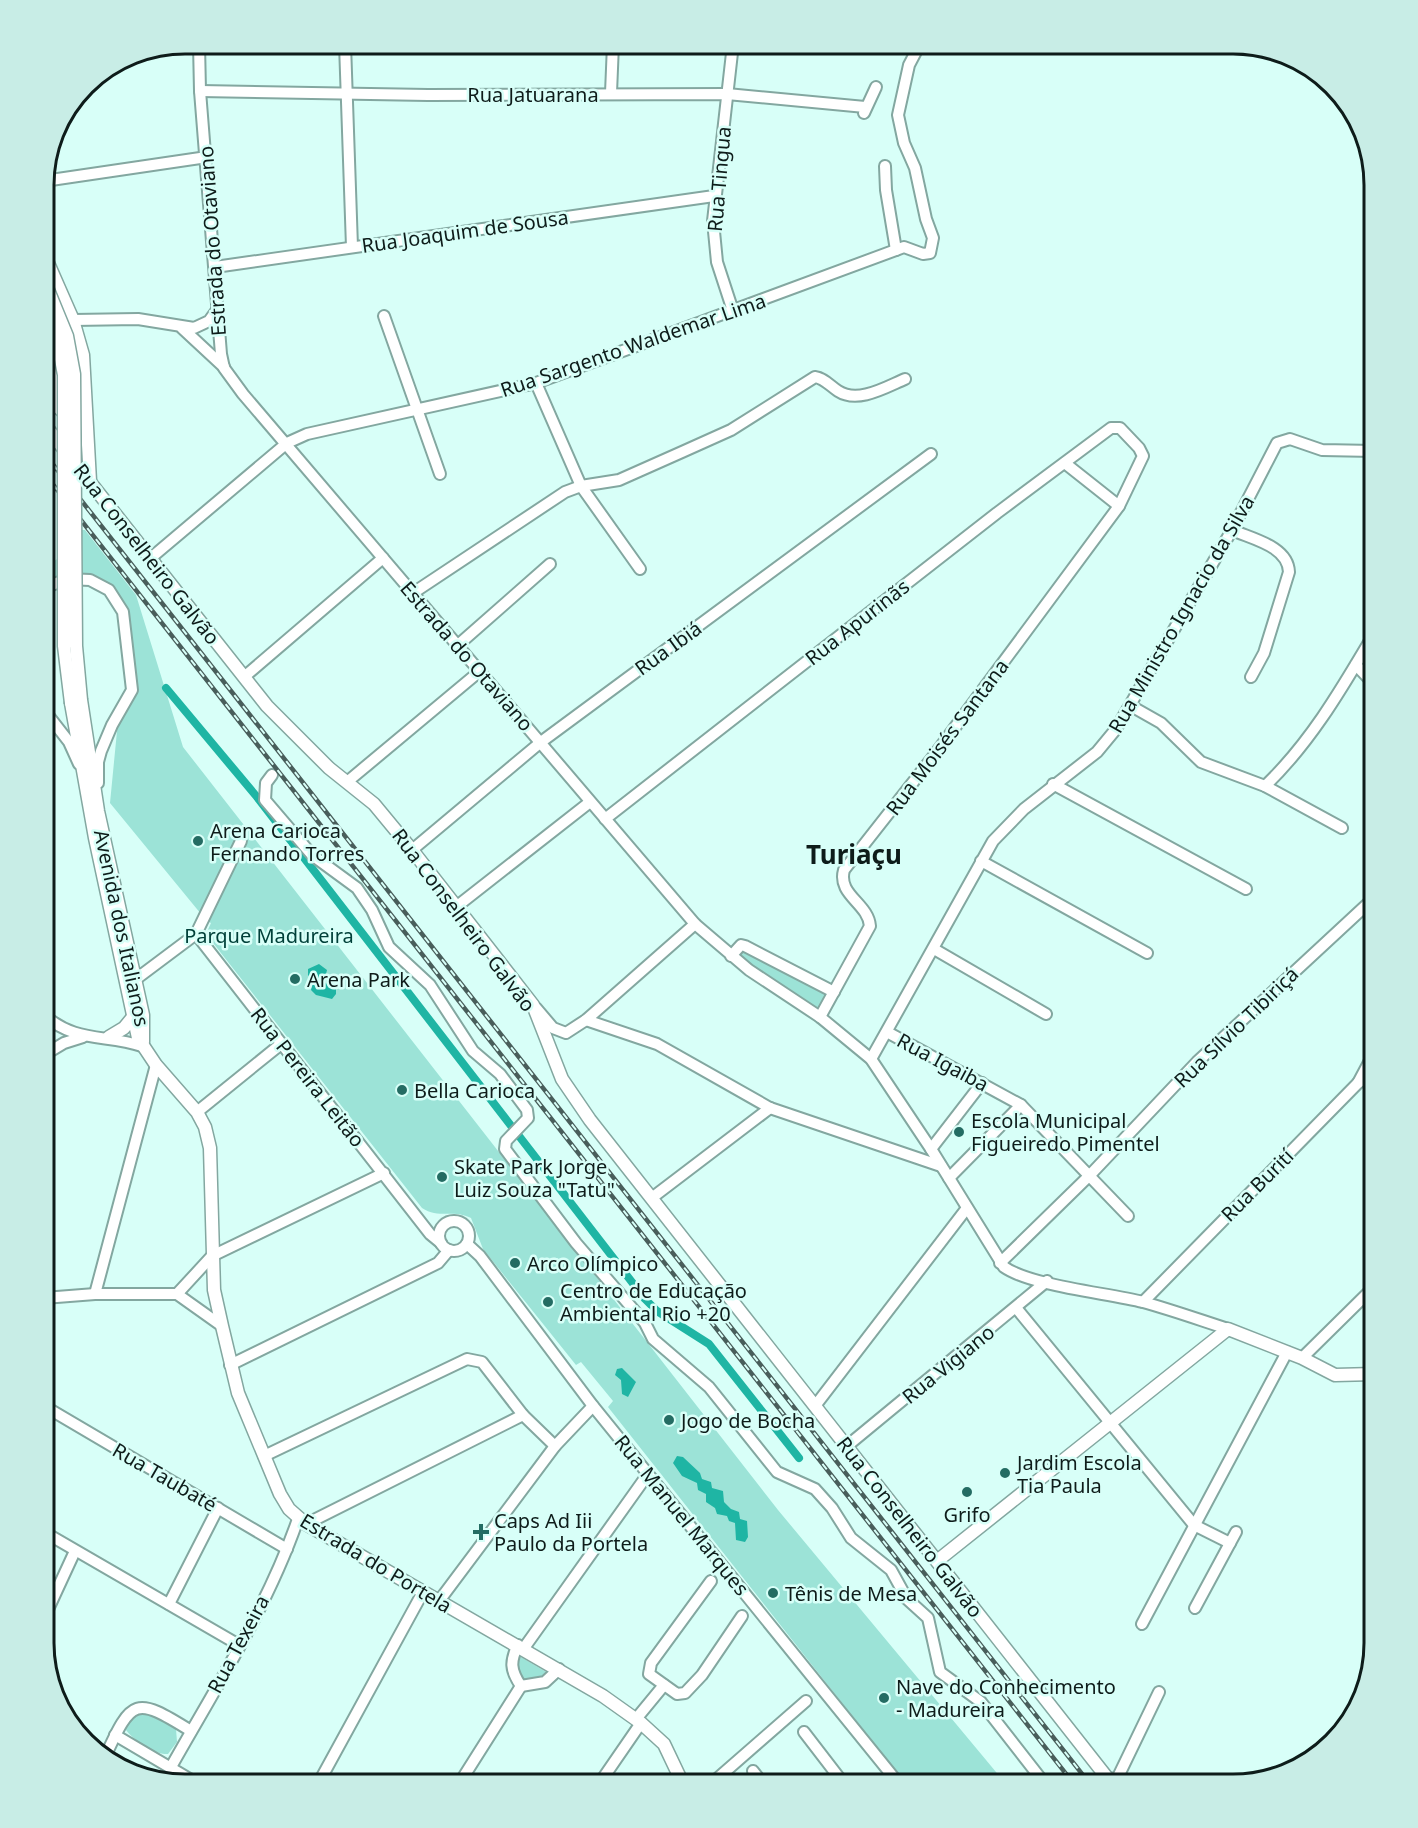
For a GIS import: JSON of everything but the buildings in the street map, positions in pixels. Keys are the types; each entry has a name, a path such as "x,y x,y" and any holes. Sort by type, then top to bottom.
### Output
{"main road":[{"path":"54,277 73,320 83,356 90,482"},
{"name":"Avenida dos Italianos","path":"54,304 67,336 74,374 76,701 83,776 133,1017 142,1047"},
{"name":"Avenida dos Italianos","path":"54,330 64,375 63,617 76,701 98,811 143,1015 142,1047"},
{"path":"54,363 55,402 58,408 62,411 76,411 86,401"},
{"name":"Rua Conselheiro Galvão","path":"54,437 152,557 267,706 347,782 374,804 412,850 533,1005 562,1079 590,1120 653,1197 1104,1774"},
{"path":"109,1037 124,1028 133,1017"},
{"name":"Estrada do Portela","path":"142,1047 197,1112 205,1127 210,1148 214,1290 238,1393 280,1494 302,1521 559,1669 639,1721 669,1751 678,1774"},
{"path":"937,1561 1228,1329 1302,1358 1335,1375 1364,1374"}],"street":[{"name":"Estrada do Otaviano","path":"199,54 217,310 224,368 243,394 695,924 731,956 820,1017 871,1059 932,1149 1000,1263"},
{"path":"345,54 352,247"},
{"path":"611,93 613,54"},
{"name":"Rua Tingua","path":"732,54 714,196 717,262 733,311"},
{"path":"885,166 886,190 900,248 925,254 931,252 934,244 915,168 904,143 899,120 909,65 915,54"},
{"name":"Rua Jatuarana","path":"200,91 727,94 864,110 876,87"},
{"path":"54,180 207,157"},
{"name":"Rua Joaquim de Sousa","path":"215,267 714,196"},
{"name":"Rua Sargento Waldemar Lima","path":"287,443 327,429 536,383 900,248"},
{"path":"73,320 138,319 182,328 201,326 217,310"},
{"path":"384,316 415,410 440,474"},
{"path":"182,328 224,368"},
{"path":"413,593 536,509 581,486 619,480 731,430 814,377 821,378 844,395 855,396 905,379"},
{"path":"536,383 581,486 640,569"},
{"name":"Rua Apurinãs","path":"605,819 997,513 1066,464 1111,428 1120,428 1139,448 1142,463"},
{"name":"Rua Ministro Ignacio da Silva","path":"871,1059 981,861 1006,825 1053,784 1104,745 1131,706 1232,530 1269,455 1282,440 1297,440 1322,450 1364,451"},
{"path":"152,557 287,443"},
{"name":"Rua Ibiá","path":"412,850 541,742 931,454"},
{"name":"Rua Moisés Santana","path":"820,1017 870,926 868,917 844,886 844,870 936,753 1119,506 1142,463"},
{"path":"1066,464 1119,506"},
{"path":"1232,530 1280,552 1288,564 1289,572 1264,653 1251,677"},
{"path":"244,677 383,558"},
{"path":"458,645 550,564"},
{"path":"54,585 75,578 99,583 109,590 123,612 132,690 128,701 112,725 98,762 98,811"},
{"path":"1265,786 1288,763 1324,716 1364,651"},
{"path":"1356,665 1364,673"},
{"path":"347,782 480,671"},
{"path":"1131,706 1161,723 1201,762 1265,786 1342,828"},
{"path":"54,723 69,742 83,776"},
{"path":"272,775 266,783 265,800 312,855 347,879 362,894 389,947 423,975 473,1051 500,1074 527,1110 528,1118 506,1141 505,1149 576,1243 645,1323 653,1339 692,1369 709,1387 777,1472 815,1489 832,1508 851,1538 891,1570 907,1599 928,1618 940,1672 981,1702 1037,1774"},
{"path":"1053,784 1246,889"},
{"path":"456,907 590,802"},
{"path":"136,979 196,934 241,841"},
{"path":"981,861 1147,953"},
{"name":"Rua Sílvio Tibiriçá","path":"1000,1263 1090,1175 1205,1054 1364,907"},
{"path":"533,1005 553,1028 563,1033 586,1020 695,924"},
{"name":"Rua Pereira Leitão","path":"196,934 420,1218 430,1234 445,1246"},
{"path":"731,956 741,945 746,946 834,992"},
{"path":"934,949 1046,1014"},
{"path":"586,1020 657,1044 770,1108 941,1166"},
{"path":"54,1021 83,1037"},
{"name":"Rua Igaiba","path":"887,1032 1022,1105 1128,1216"},
{"path":"54,1049 83,1037 109,1037 142,1047"},
{"path":"197,1112 281,1044"},
{"path":"95,1294 156,1065"},
{"path":"1358,1083 1364,1072"},
{"name":"Rua Burití","path":"1143,1302 1364,1078"},
{"path":"932,1149 982,1083"},
{"path":"949,1178 1022,1105"},
{"path":"653,1197 770,1108"},
{"path":"177,1294 212,1256 384,1173"},
{"path":"815,1406 967,1208"},
{"path":"420,1218 444,1226"},
{"path":"230,1365 438,1263 445,1246 440,1234 444,1226 452,1222 465,1226 469,1235 467,1244 461,1250 445,1246"},
{"name":"Rua Manuel Marques","path":"467,1244 480,1256 593,1406 890,1774"},
{"path":"1000,1263 1016,1273 1143,1302 1228,1329"},
{"name":"Rua Vigiano","path":"847,1446 1017,1309 1047,1281"},
{"path":"54,1297 95,1294 177,1294 222,1326"},
{"path":"1302,1358 1364,1297"},
{"path":"1017,1309 1194,1525 1230,1543"},
{"path":"1142,1623 1287,1352"},
{"path":"264,1456 467,1359 482,1362 523,1415 555,1446"},
{"path":"440,1601 555,1446 593,1406"},
{"name":"Rua Taubaté","path":"54,1412 287,1549"},
{"path":"302,1521 523,1415"},
{"path":"521,1686 511,1666 521,1647 648,1474"},
{"path":"169,1604 218,1508"},
{"name":"Rua Texeira","path":"171,1767 239,1645 302,1521"},
{"path":"1195,1608 1236,1532"},
{"path":"54,1538 239,1645"},
{"path":"54,1596 75,1551"},
{"path":"711,1581 651,1662 649,1674 680,1695 691,1688 742,1616"},
{"path":"324,1774 423,1592"},
{"path":"466,1774 521,1686 545,1682 559,1669"},
{"path":"606,1774 664,1685"},
{"path":"1119,1774 1159,1692"},
{"path":"723,1774 806,1701"},
{"path":"109,1749 131,1710 143,1707 163,1714 191,1731"},
{"path":"804,1732 836,1774"},
{"path":"115,1735 181,1774"}],"green space":[{"name":"Parque Madureira","path":"61,529 85,530 136,595 183,747 778,1510 998,1774 898,1774 608,1407 613,1401 581,1362 576,1365 483,1249 471,1218 458,1214 434,1213 422,1208 206,934 211,923 200,917 201,914 110,803 118,721 136,696 133,654 126,611 117,594 104,581 86,575 54,578 54,561 60,557"},
{"path":"743,946 829,991 816,1012 764,978 737,954"},
{"path":"519,1656 548,1673 546,1676 526,1681 517,1670"},
{"path":"143,1709 176,1729 177,1742 168,1754 145,1746 126,1730 126,1722"}],"shaded area":[{"path":"319,964 327,970 324,982 336,989 336,994 332,999 316,995 311,990 313,983 308,975 308,969"},
{"path":"622,1368 636,1382 628,1397 622,1394 621,1380 615,1375 617,1369"},
{"path":"677,1456 683,1457 700,1473 702,1479 711,1482 712,1488 723,1491 724,1502 731,1509 739,1512 740,1519 747,1521 748,1537 745,1542 736,1540 735,1523 729,1521 727,1516 717,1514 715,1508 706,1502 706,1494 698,1490 697,1483 682,1476 673,1463"}],"waterway":[{"path":"166,688 257,797 645,1299 657,1311 709,1344 799,1458"}],"railway":[{"path":"54,466 1082,1774"},
{"path":"54,486 1066,1774"}],"place":[{"name":"Arena Carioca Fernando Torres","path":"198,841"},
{"name":"Arena Park","path":"295,979"},
{"name":"Bella Carioca","path":"402,1090"},
{"name":"Escola Municipal Figueiredo Pimentel","path":"959,1132"},
{"name":"Skate Park Jorge Luiz Souza \"Tatu\"","path":"442,1177"},
{"name":"Arco Olímpico","path":"515,1263"},
{"name":"Centro de Educação Ambiental Rio +20","path":"548,1302"},
{"name":"Jogo de Bocha","path":"669,1420"},
{"name":"Jardim Escola Tia Paula","path":"1005,1473"},
{"name":"Grifo","path":"967,1492"},
{"name":"Caps Ad Iii Paulo da Portela","path":"481,1532"},
{"name":"Tênis de Mesa","path":"773,1593"},
{"name":"Nave do Conhecimento - Madureira","path":"884,1698"}],"district":[{"name":"Turiaçu","path":"854,854"}]}
